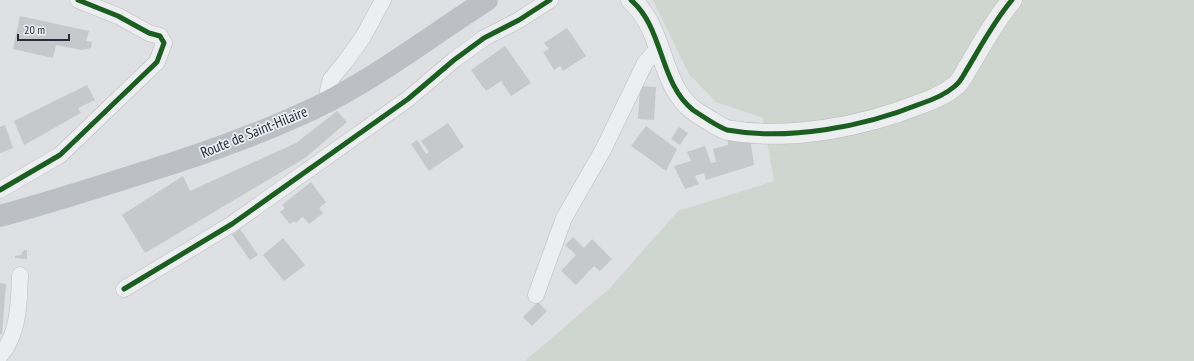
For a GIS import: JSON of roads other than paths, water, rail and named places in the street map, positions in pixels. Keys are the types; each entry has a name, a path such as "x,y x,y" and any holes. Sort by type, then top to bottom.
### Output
{"main road":[{"name":"Route de Saint-Hilaire","path":"0,216 64,198 217,150 284,122 325,103 391,64 487,0"}],"street":[{"path":"0,190 60,155 157,62 162,52 164,43 160,36 78,0"},
{"path":"325,103 332,79 363,37 383,0"},
{"path":"124,289 232,224 408,99 454,60 484,38 519,20 550,0"},
{"path":"631,0 637,5 654,34 674,84 683,99 693,110 725,129 766,133 799,132 845,126 893,115 933,99 956,86 1012,0"},
{"path":"536,295 564,218 603,150 645,63 659,47"},
{"path":"0,356 11,337 16,323 20,275"}]}
